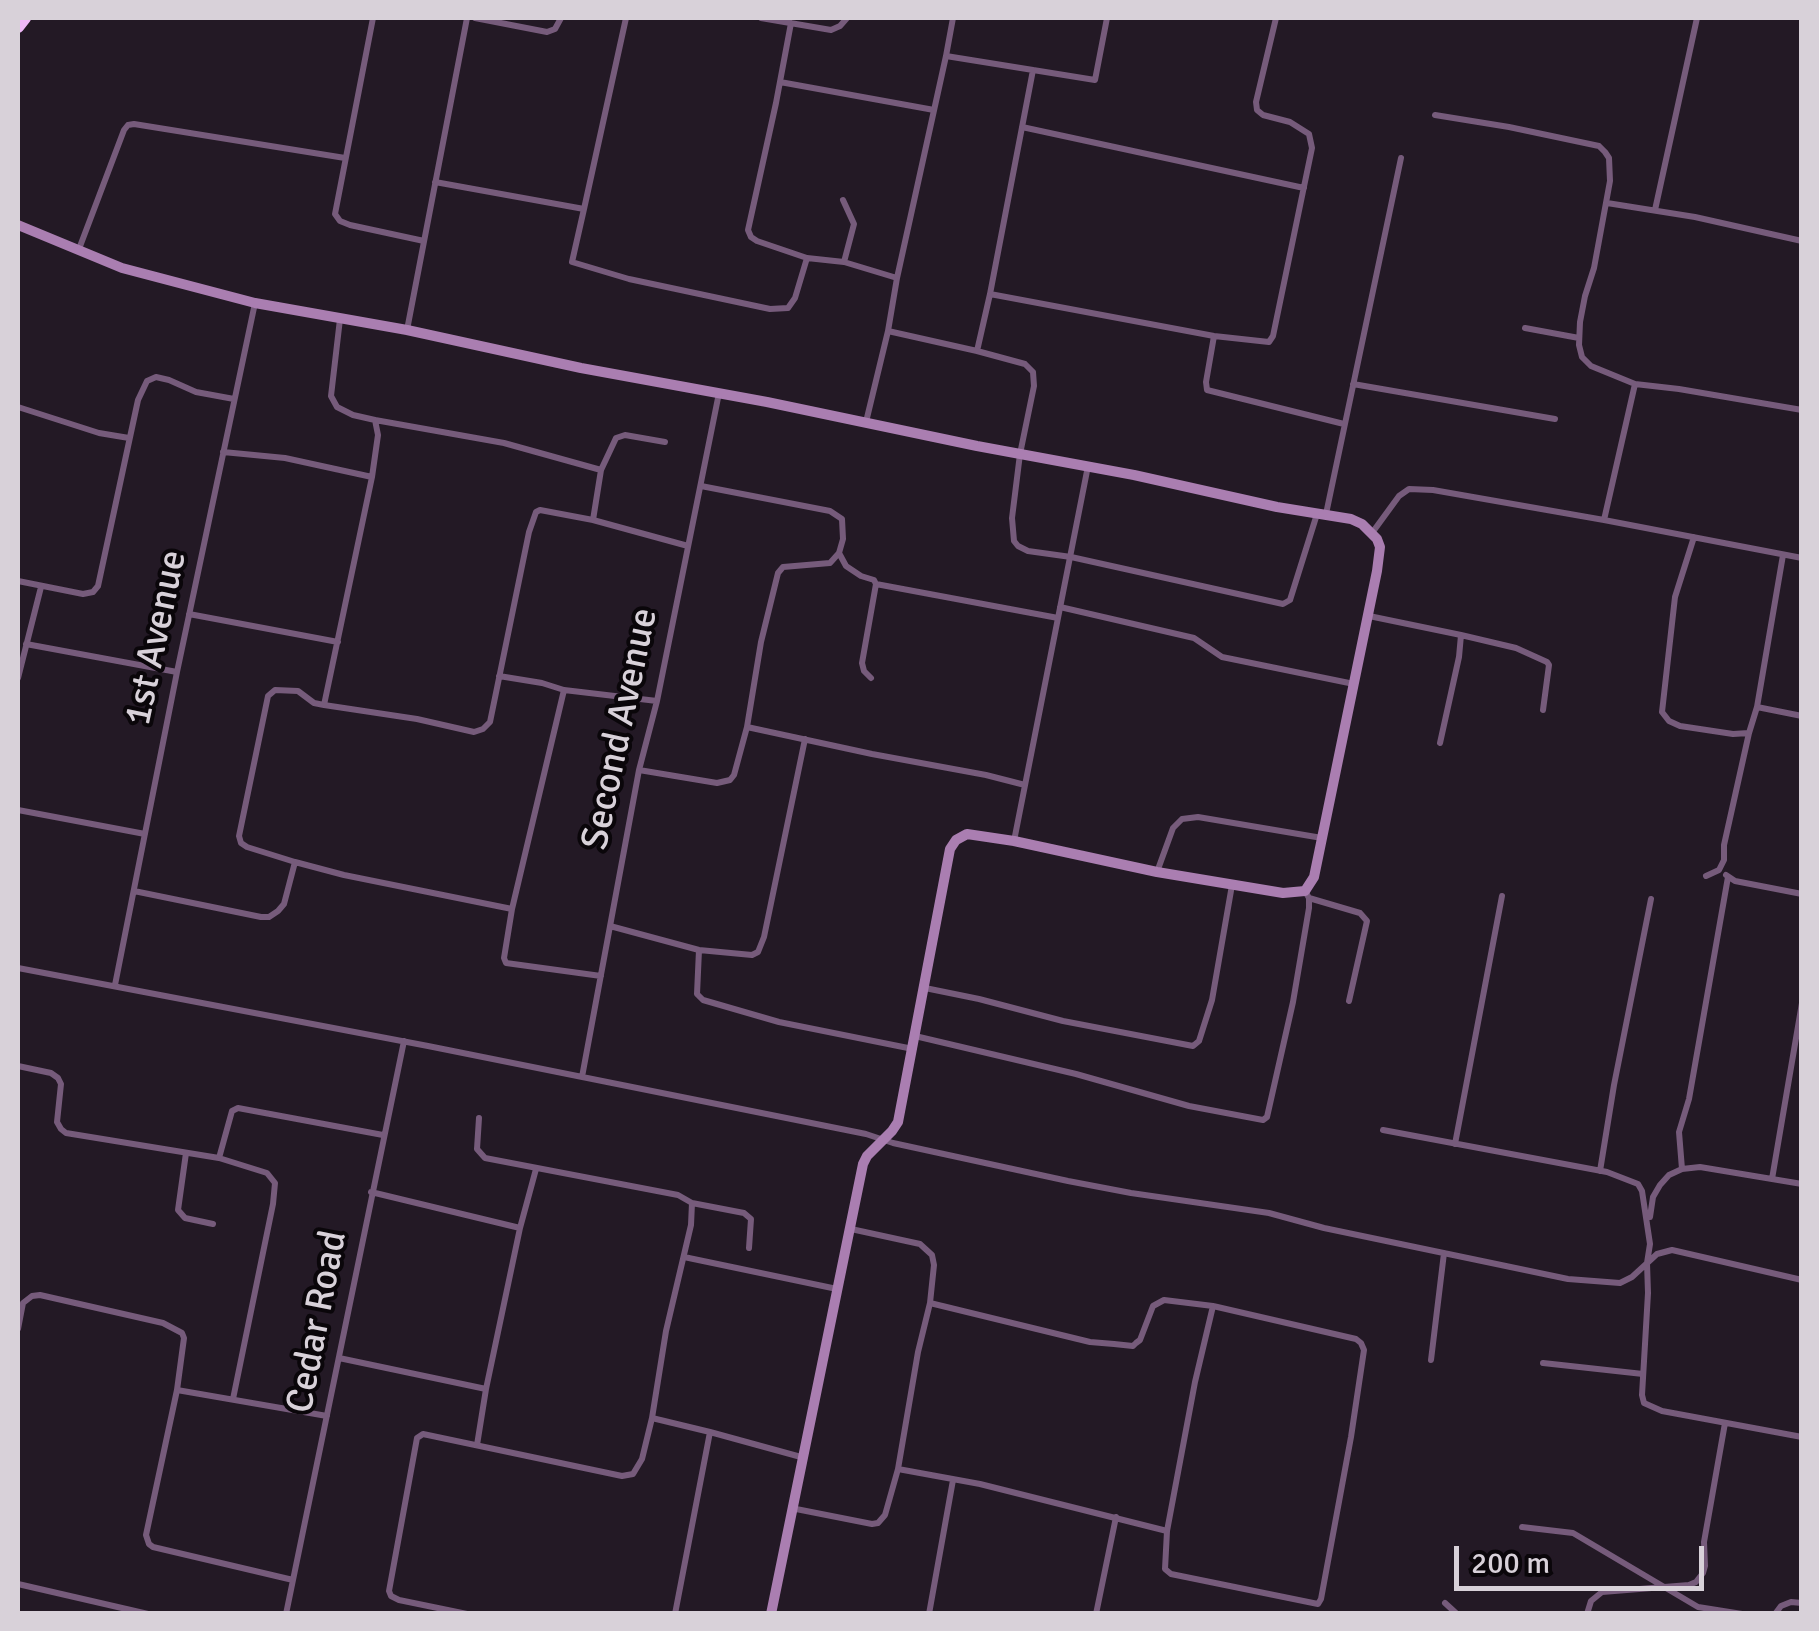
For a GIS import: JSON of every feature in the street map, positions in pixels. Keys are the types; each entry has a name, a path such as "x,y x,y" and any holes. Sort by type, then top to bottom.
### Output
{"highway":[{"path":"18,27 24,18"}],"street":[{"path":"374,18 335,214 340,221 424,242"},
{"path":"406,330 466,18"},
{"path":"475,18 547,32 556,29 560,18"},
{"path":"626,18 572,262 628,278 780,309 792,304 807,258"},
{"path":"762,18 832,30 847,18"},
{"path":"866,424 953,18"},
{"path":"946,56 1095,80 1107,18"},
{"path":"990,294 1214,336 1271,340 1312,148 1309,134 1257,110 1276,18"},
{"path":"1655,210 1697,18"},
{"path":"791,23 748,230 757,241 807,258 844,262 897,278"},
{"path":"977,350 1033,70"},
{"path":"780,82 934,110"},
{"path":"1435,115 1599,146 1609,158 1607,203 1585,296 1580,338 1582,357 1591,366 1635,384 1802,410"},
{"path":"78,250 128,125 344,158"},
{"path":"1022,127 1304,188"},
{"path":"888,331 977,350 1025,364 1033,372 1012,518 1018,546 1286,604 1321,515 1373,300 1400,158"},
{"path":"436,182 584,209"},
{"path":"843,200 854,224 844,262"},
{"path":"1607,203 1695,217 1802,241"},
{"path":"18,225 122,268 255,303 1088,466 1350,520 1372,533 1380,547 1368,616 1307,895 1310,908 1267,1117 1263,1120 1189,1106 1076,1074 915,1036"},
{"name":"1st Avenue","path":"116,985 255,303"},
{"path":"340,319 331,396 332,402 352,414 504,443 602,470"},
{"path":"1525,328 1580,338"},
{"path":"1214,336 1207,390 1344,424"},
{"path":"18,582 83,594 94,592 98,586 129,438 146,381 156,377 196,392 234,398"},
{"path":"1353,384 1556,418"},
{"path":"1604,520 1635,384"},
{"name":"Second Avenue","path":"582,1077 639,770 657,701 719,393"},
{"path":"18,407 99,433 129,438"},
{"path":"324,704 372,477 378,435 375,420"},
{"path":"593,520 602,470 613,442 620,435 664,442"},
{"path":"223,452 285,458 372,477"},
{"path":"1014,840 1088,466"},
{"path":"639,770 717,783 726,782 734,774 778,574 784,567 830,563 839,553 844,527 842,519 830,510 701,486"},
{"path":"1372,533 1391,504 1409,489 1433,490 1802,558"},
{"path":"512,909 344,874 247,848 241,843 239,836 268,696 275,690 298,691 314,703 474,732 483,729 490,722 534,515 540,510 593,520 688,546"},
{"path":"1694,538 1675,597 1662,712 1669,722 1680,726 1749,733"},
{"path":"839,553 846,566 876,584 1058,618"},
{"path":"1706,876 1719,870 1724,860 1724,844 1757,707 1783,555"},
{"path":"871,678 862,664 876,584"},
{"path":"18,678 41,587"},
{"path":"1060,607 1194,638 1222,657 1354,684"},
{"path":"190,614 338,642"},
{"path":"1368,616 1516,648 1546,662 1549,665 1544,710"},
{"path":"1440,743 1460,657 1461,635"},
{"path":"26,644 178,672"},
{"path":"498,676 564,690 657,701"},
{"path":"564,690 504,958 506,963 601,976"},
{"path":"1757,707 1802,716"},
{"path":"746,728 1025,785"},
{"path":"610,926 699,950 752,955 758,952 805,738"},
{"path":"18,810 145,834"},
{"path":"1157,872 1173,828 1182,820 1198,817 1322,838"},
{"path":"771,1614 863,1164 898,1122 950,849 956,840 967,834 1014,840 1157,872 1307,895 1360,914 1367,921 1349,1000"},
{"path":"134,891 269,916 284,904 295,862"},
{"path":"1719,870 1735,882 1802,894"},
{"path":"1682,1169 1679,1132 1689,1099 1728,877"},
{"path":"924,988 1193,1046 1200,1040 1212,1000 1232,884"},
{"path":"1455,1144 1502,896"},
{"path":"1600,1171 1650,898"},
{"path":"699,950 697,994 703,1000 779,1022 913,1049"},
{"path":"18,968 866,1134 1131,1193 1270,1213 1522,1270 1620,1283 1657,1254 1672,1250 1802,1280"},
{"path":"1772,1179 1802,1003"},
{"name":"Cedar Road","path":"286,1614 404,1042"},
{"path":"18,1066 58,1078 58,1122 66,1133 220,1158 267,1172 276,1183 232,1399"},
{"path":"220,1158 232,1111 238,1108 383,1135"},
{"path":"479,1118 480,1155 678,1195 692,1203 744,1213 751,1219 749,1248"},
{"path":"1383,1130 1600,1171 1638,1184 1650,1244 1644,1403 1802,1437"},
{"path":"186,1153 178,1210 185,1218 214,1224"},
{"path":"1649,1228 1653,1197 1669,1176 1682,1169 1700,1167 1802,1184"},
{"path":"477,1445 520,1228 536,1169"},
{"path":"371,1192 520,1228"},
{"path":"467,1614 399,1600 389,1591 417,1438 423,1434 628,1477 634,1474 642,1459 652,1418 666,1331 691,1225 692,1203"},
{"path":"792,1508 878,1523 885,1514 898,1468 934,1265 928,1250 920,1244 850,1228"},
{"path":"1431,1360 1444,1253"},
{"path":"684,1258 837,1289"},
{"path":"18,1329 23,1302 40,1296 163,1323 182,1333 177,1390 146,1536 149,1544 292,1580"},
{"path":"930,1303 1090,1342 1133,1346 1140,1340 1152,1306 1158,1301 1213,1306 1356,1339 1364,1350 1348,1456 1318,1604 1170,1574 1166,1569 1168,1530 1213,1306"},
{"path":"339,1358 486,1389"},
{"path":"1542,1363 1643,1374"},
{"path":"177,1390 327,1416"},
{"path":"652,1418 801,1457"},
{"path":"1587,1614 1592,1601 1602,1592 1668,1588 1696,1582 1705,1569 1704,1542 1724,1423"},
{"path":"676,1614 710,1432"},
{"path":"898,1468 1168,1530"},
{"path":"929,1614 952,1480"},
{"path":"1096,1614 1116,1517"},
{"path":"1522,1527 1573,1533 1698,1607 1742,1614"},
{"path":"18,1584 148,1614"},
{"path":"1445,1603 1457,1614"},
{"path":"1775,1614 1781,1606 1802,1603"}]}
